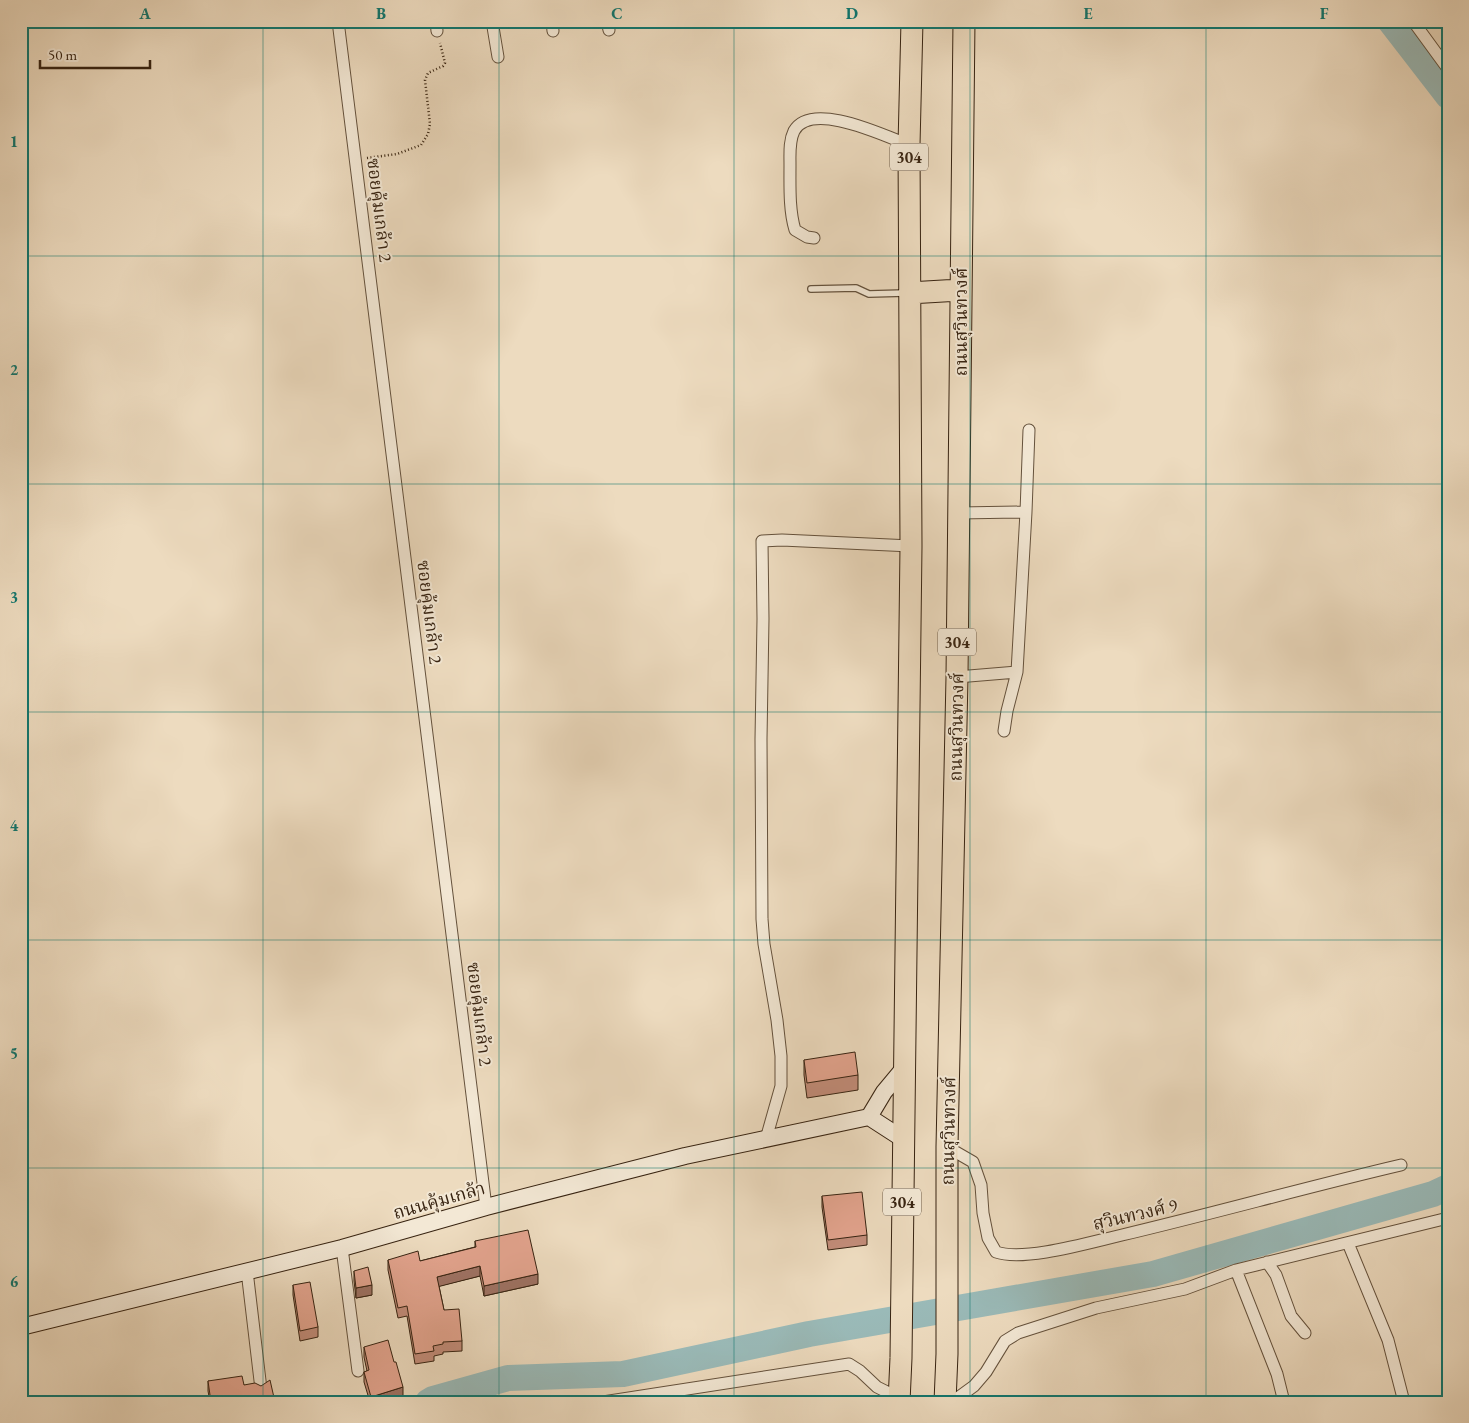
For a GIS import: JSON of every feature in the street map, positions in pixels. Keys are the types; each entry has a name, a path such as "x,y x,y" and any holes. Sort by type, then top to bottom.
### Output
{"highway":[{"name":"304","path":"899,1400 911,546 909,145 912,21"},
{"name":"ถนนสุวินทวงศ์","path":"945,1402 947,1354 947,1147 957,677 964,21"},
{"path":"909,292 960,290"}],"main road":[{"path":"902,1139 869,1117 884,1092 904,1068"},
{"name":"ถนนคุ้มเกล้า","path":"21,1327 342,1248 486,1207 685,1156 869,1117"}],"street":[{"name":"ซอยคุ้มเกล้า 2","path":"338,21 486,1207"},
{"path":"492,21 498,56"},
{"path":"1413,21 1448,69"},
{"path":"814,238 795,230 792,221 791,138 795,128 812,119 831,118 860,126 909,145"},
{"path":"1004,731 1017,672 1029,430"},
{"path":"959,513 1026,512"},
{"path":"766,1139 781,1086 781,1056 762,919 762,542 782,540 911,546"},
{"path":"957,677 1017,672"},
{"name":"สุวินทวงศ์ 9","path":"947,1147 973,1162 981,1184 983,1213 988,1238 996,1252 1005,1255 1060,1249 1401,1166"},
{"path":"952,1402 974,1386 986,1372 1005,1341 1018,1333 1096,1308 1185,1289 1236,1270 1448,1218"},
{"path":"1348,1243 1388,1340 1404,1402"},
{"path":"342,1248 358,1371"},
{"path":"1267,1262 1276,1275 1291,1316 1305,1333"},
{"path":"1236,1270 1277,1374 1284,1402"},
{"path":"247,1271 261,1389"},
{"path":"603,1402 849,1364 860,1370 877,1387 899,1400"}],"lane":[{"path":"810,289 856,288 869,294 909,292"}],"path":[{"path":"356,159 397,154 421,145 428,134 430,124 425,80 428,73 443,66 445,63 436,26"}],"building":[{"path":"855,1052 858,1075 807,1083 804,1060"},
{"path":"862,1192 867,1235 828,1240 822,1196"},
{"path":"528,1230 538,1274 484,1286 480,1266 437,1277 444,1310 459,1309 462,1341 443,1342 443,1344 433,1346 434,1351 415,1354 407,1306 398,1308 388,1260 418,1251 420,1261 476,1247 475,1241"},
{"path":"368,1267 372,1285 356,1288 354,1271"},
{"path":"310,1282 318,1327 300,1331 293,1285"},
{"path":"388,1340 403,1387 371,1397 364,1372 369,1370 364,1347"},
{"path":"242,1376 244,1385 255,1383 261,1386 270,1380 275,1402 211,1402 208,1381"},
{"path":"782,1399 819,1401 819,1402 782,1402"}],"waterway":[{"path":"1390,21 1448,96"},
{"path":"428,1402 508,1378 623,1374 809,1334 1153,1274 1433,1194 1448,1187"}]}
